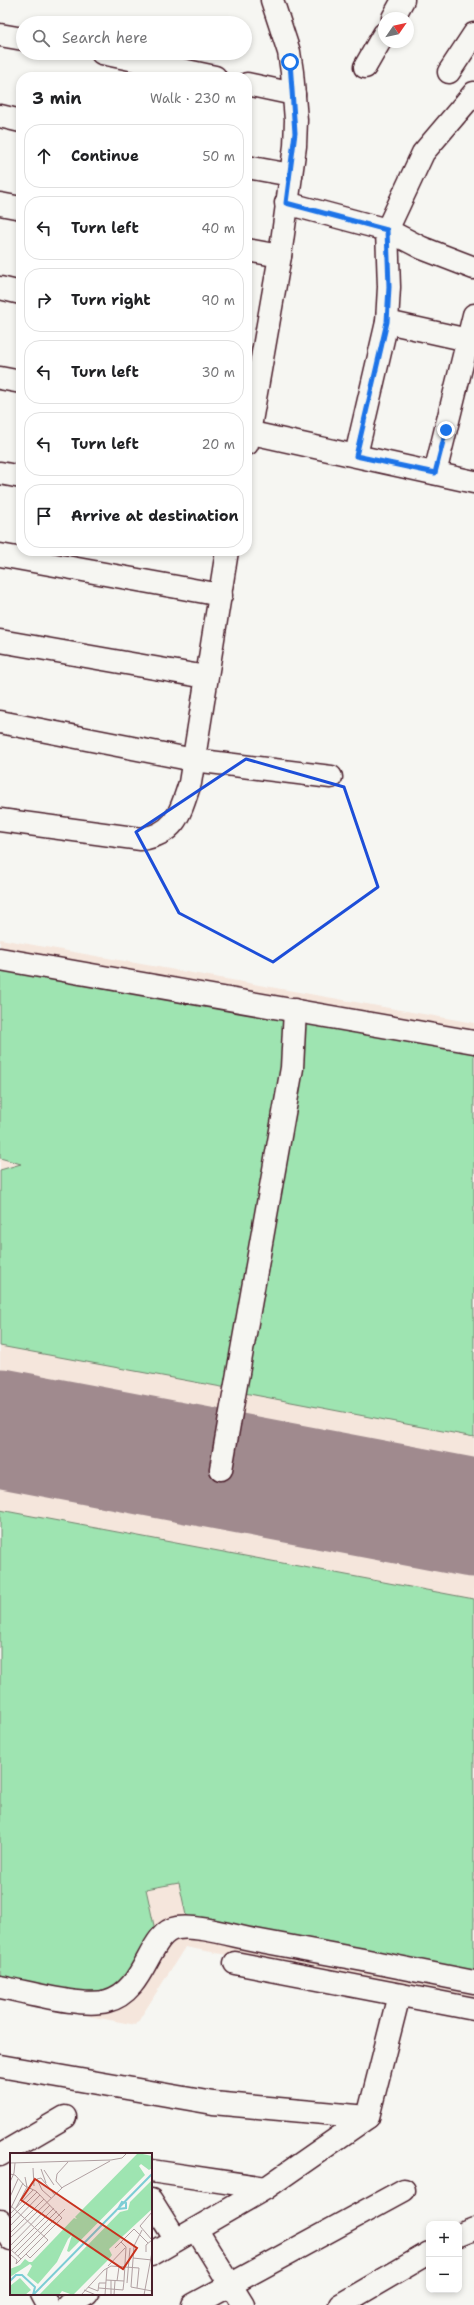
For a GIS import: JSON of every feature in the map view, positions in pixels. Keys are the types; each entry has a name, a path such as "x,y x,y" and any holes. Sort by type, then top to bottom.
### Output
{"street":[{"path":"252,382 255,341 280,256 286,203 291,176 296,120 289,52 272,0"},
{"path":"449,72 474,34"},
{"path":"0,35 16,38"},
{"path":"365,67 378,44"},
{"path":"135,60 191,72"},
{"path":"252,85 294,94"},
{"path":"356,456 387,322 389,287 387,230 423,153 474,93"},
{"path":"0,116 16,120"},
{"path":"252,167 291,176"},
{"path":"286,203 387,230 422,248 474,268"},
{"path":"0,204 16,207"},
{"path":"252,251 280,256"},
{"path":"0,288 16,291"},
{"path":"435,473 474,315"},
{"path":"387,322 468,340"},
{"path":"0,378 16,381"},
{"path":"252,437 356,456 474,482"},
{"path":"0,473 16,476"},
{"path":"0,555 221,595"},
{"path":"0,820 141,839 154,837 168,830 177,819 190,783 226,556"},
{"path":"0,641 206,677"},
{"path":"0,722 194,760 331,777"},
{"path":"0,958 474,1042"},
{"path":"221,1470 292,1068 295,1010"},
{"path":"0,1987 76,2001 95,2003 107,2001 127,1992 136,1982 162,1935 171,1929 178,1928 252,1939 474,1982"},
{"path":"235,1963 474,2009"},
{"path":"152,2254 266,2188 368,2117 399,1995"},
{"path":"0,2066 213,2103 368,2117"},
{"path":"0,2155 65,2117"},
{"path":"152,2171 266,2188"},
{"path":"193,2305 404,2190"},
{"path":"152,2202 176,2240"},
{"path":"462,2234 474,2229"},
{"path":"196,2230 229,2285 243,2305"},
{"path":"348,2303 426,2255"},
{"path":"43,2295 48,2305"},
{"path":"69,2305 85,2295"}],"highlighted area":[{"path":"246,759 344,787 378,887 273,962 179,913 136,832"}],"shaded area":[{"path":"0,939 474,1023 474,2002 185,1947 136,2025 0,1999"}],"green space":[{"path":"0,966 283,1016 288,1038 227,1388 0,1346 0,1170 21,1164 0,1158"},
{"path":"301,1022 474,1048 474,1437 244,1393"},
{"path":"0,1510 474,1599 474,1975 187,1920 179,1883 146,1889 155,1930 139,1963 112,1992 86,1995 0,1980"}],"runway":[{"path":"0,1428 474,1518"}],"route":[{"path":"290,62 296,120 295,146 286,203 387,230 389,287 387,322 356,456 435,473 446,430"}]}
